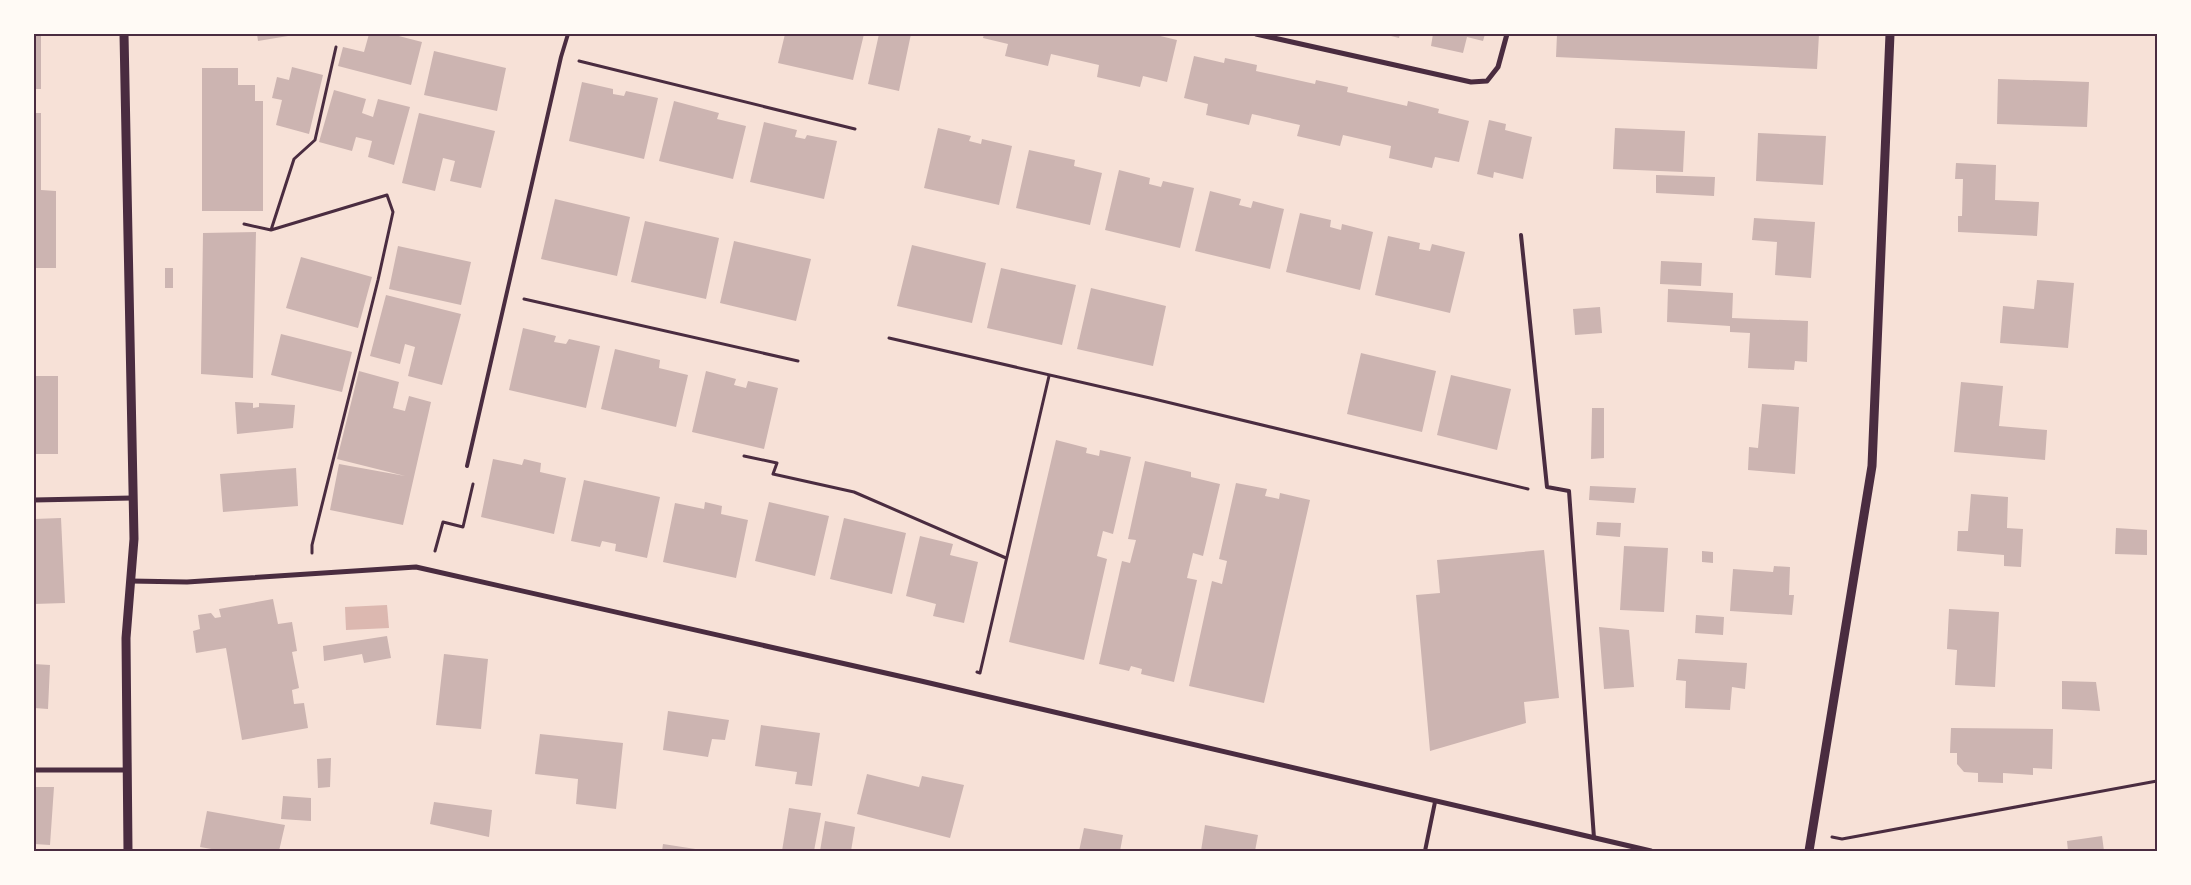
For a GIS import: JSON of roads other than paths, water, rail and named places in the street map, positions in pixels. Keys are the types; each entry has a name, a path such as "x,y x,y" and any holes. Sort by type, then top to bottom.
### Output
{"street":[{"path":"124,34 134,539 126,638 128,851"},
{"path":"1256,34 1471,82 1487,80 1498,67 1507,34"},
{"path":"1809,851 1872,466 1890,34"},
{"path":"34,500 132,498"},
{"path":"130,581 187,582 416,567 961,690 1651,851"},
{"path":"34,770 128,770"}],"lane":[{"path":"466,466 561,57 568,34"},
{"path":"1521,236 1547,486 1569,492 1594,838"},
{"path":"1425,851 1435,802"}]}
